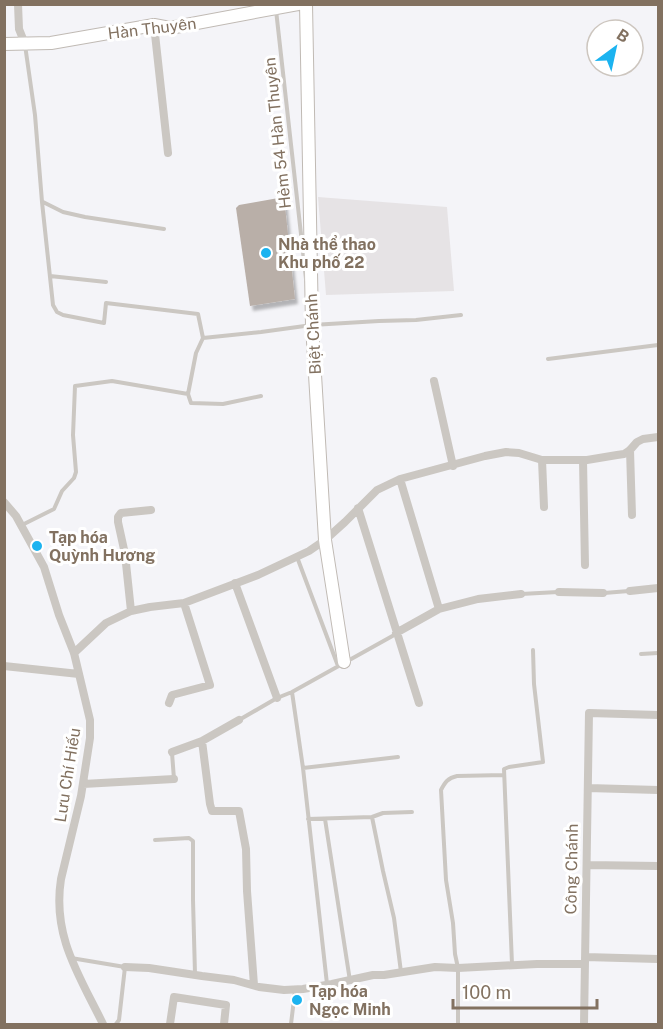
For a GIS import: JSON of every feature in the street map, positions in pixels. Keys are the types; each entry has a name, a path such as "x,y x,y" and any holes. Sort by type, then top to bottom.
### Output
{"street":[{"path":"18,4 19,29 25,44"},
{"name":"Hàn Thuyên","path":"4,44 51,44 154,25 170,28 298,4"},
{"name":"Biệt Chánh","path":"306,4 312,325 325,540 341,664"},
{"path":"154,25 168,153"},
{"path":"434,381 453,466"},
{"path":"74,653 106,623 131,611 184,603 258,575 309,550 325,540 377,490 400,479 506,452 519,453 542,460 583,460 624,454 643,439 658,436"},
{"path":"630,450 632,515"},
{"path":"542,460 544,507"},
{"path":"583,460 585,565"},
{"path":"400,479 439,609"},
{"name":"Lưu Chí Hiếu","path":"4,502 16,516 44,567 58,615 74,653 90,720 83,784 60,890 59,913 61,930 70,958 103,1024"},
{"path":"358,508 419,703"},
{"path":"131,611 128,572 118,517 121,513 151,510"},
{"path":"235,583 277,698"},
{"path":"630,591 658,588"},
{"path":"559,592 603,593"},
{"path":"396,633 439,609 478,599 521,594"},
{"path":"169,703 172,695 210,685 184,603"},
{"path":"4,666 79,674"},
{"name":"Công Chánh","path":"584,1024 589,713 658,715"},
{"path":"172,753 202,741 239,720"},
{"path":"202,741 212,811 239,811 246,849 254,985"},
{"path":"83,784 174,779"},
{"path":"588,788 658,790"},
{"path":"587,865 658,866"},
{"path":"125,967 149,968 295,990 373,975 435,968 585,960 658,959"},
{"path":"170,1024 174,997 226,1005 224,1024"}],"lane":[{"name":"Hẻm 54 Hàn Thuyên","path":"276,7 303,263 312,325"},
{"path":"25,44 35,114 53,305 57,312 104,322 106,303 198,314 203,338 196,353 188,394 191,403 223,404 261,396"},
{"path":"42,202 63,212 85,217 164,229"},
{"path":"50,276 106,282"},
{"path":"203,338 312,325 416,320 461,315"},
{"path":"548,359 658,345"},
{"path":"22,526 54,509 62,491 74,478 76,472 73,435 75,386 112,381 188,394"},
{"path":"297,556 341,664"},
{"path":"603,593 630,591"},
{"path":"521,594 559,592"},
{"path":"239,720 396,633"},
{"path":"512,965 504,769 543,762 534,684 533,650"},
{"path":"641,654 658,653"},
{"path":"292,692 303,768 327,985"},
{"path":"172,753 174,779"},
{"path":"303,768 398,757"},
{"path":"458,1024 458,968 446,880 441,790 444,782 457,776 504,775"},
{"path":"308,819 372,817 383,813 412,812"},
{"path":"372,817 394,918 401,972"},
{"path":"325,819 350,981"},
{"path":"155,840 189,838 193,841 192,900 195,975"},
{"path":"70,958 125,967 119,1020 116,1024"},
{"path":"291,1024 295,990"}],"shaded area":[{"path":"318,197 447,207 454,291 326,295"}],"building":[{"name":"Nhà thể thao Khu phố 22","path":"284,197 295,299 250,306 236,208 239,205"}],"place":[{"name":"Nhà thể thao Khu phố 22","path":"266,253"},
{"name":"Tạp hóa Quỳnh Hương","path":"37,546"},
{"name":"Tạp hóa Ngọc Minh","path":"297,1000"}]}
